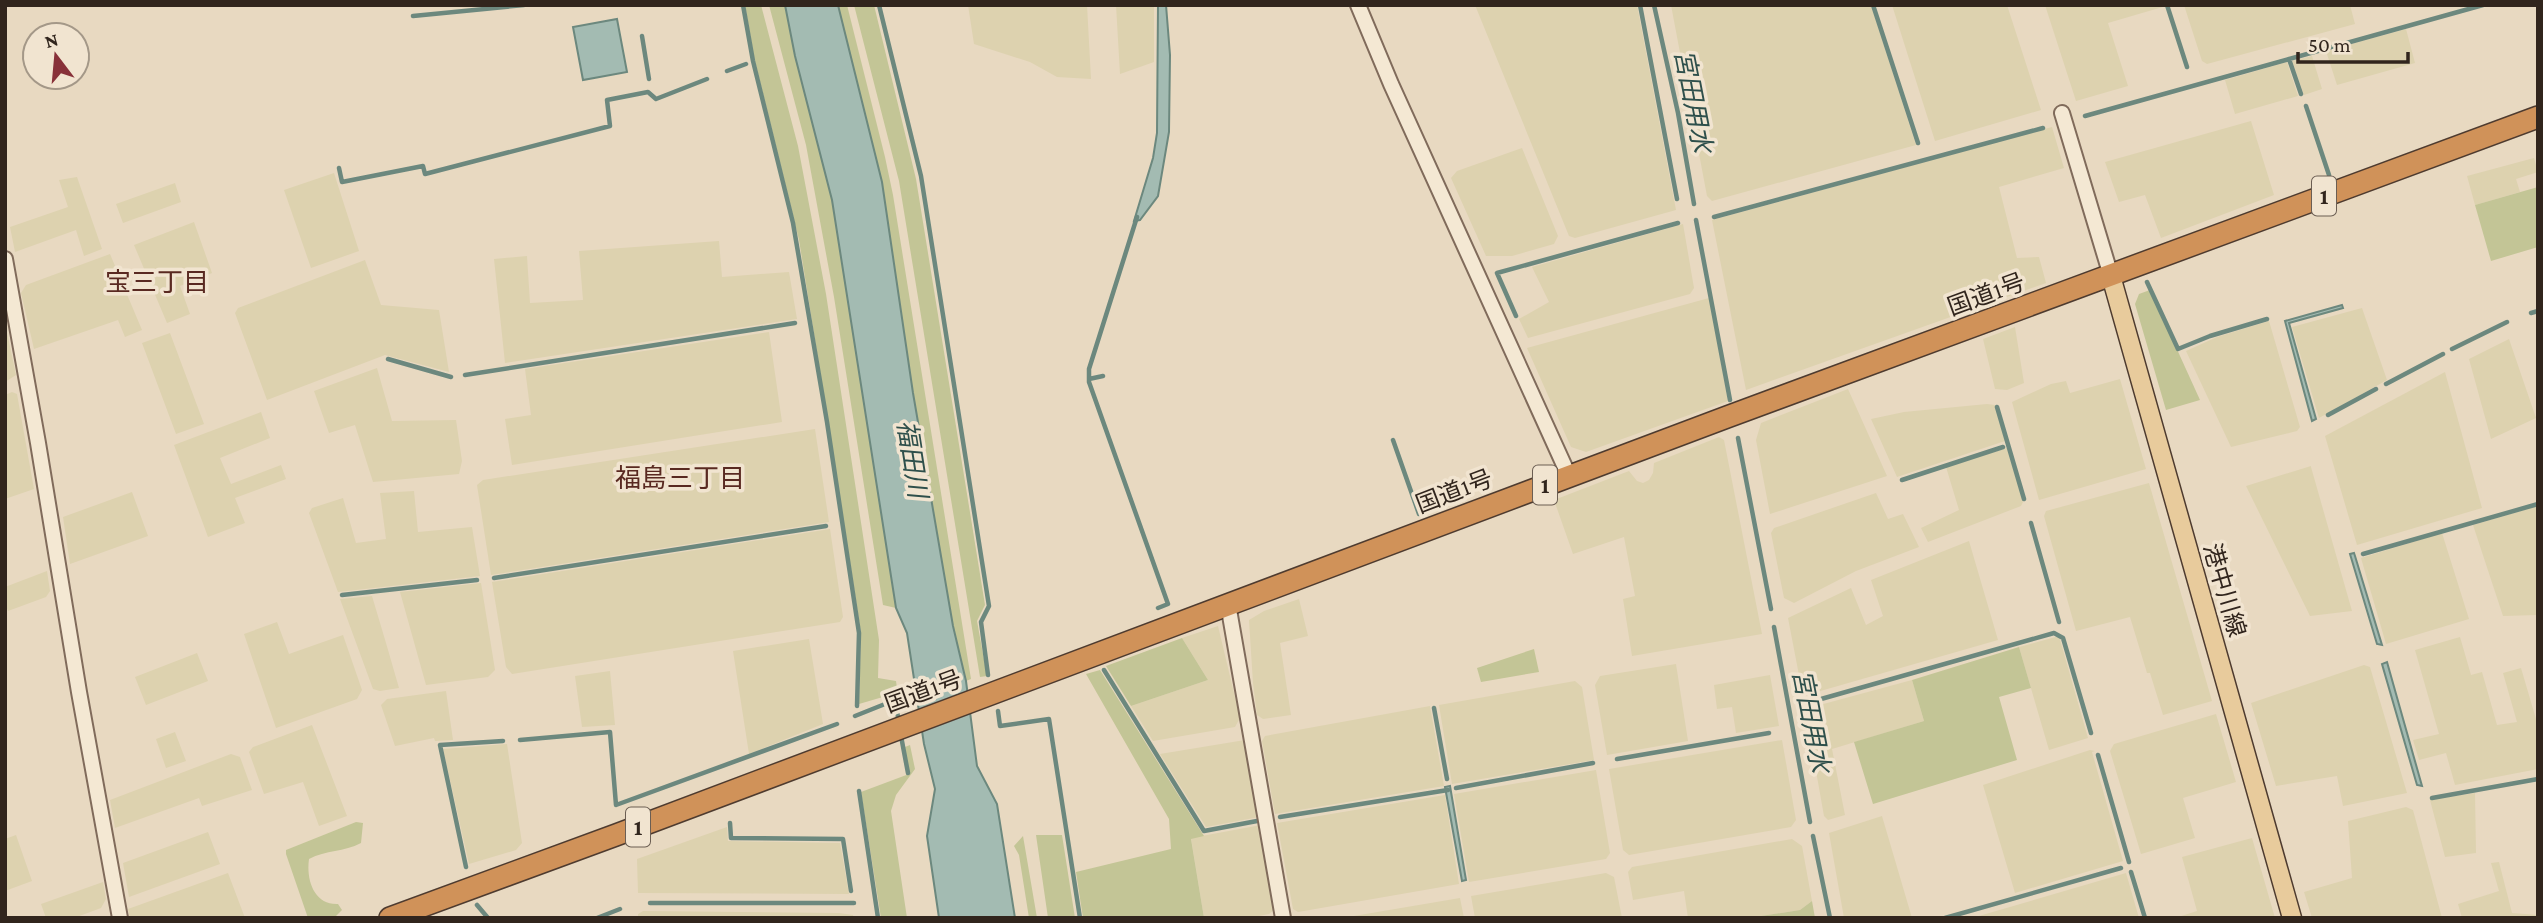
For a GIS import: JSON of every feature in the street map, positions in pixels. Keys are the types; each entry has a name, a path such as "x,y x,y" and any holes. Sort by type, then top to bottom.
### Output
{"highway":[{"name":"国道1号","path":"390,918 1569,476 2538,117"}],"main road":[{"name":"港中川線","path":"2111,276 2292,918"}],"street":[{"path":"1358,5 1396,96 1569,476"},
{"path":"2062,113 2111,276"},
{"path":"5,259 120,918"},
{"path":"1228,604 1283,918"}],"shaded area":[{"path":"968,5 1087,5 1091,79 1057,77 1030,62 974,44"},
{"path":"1116,5 1154,5 1154,62 1120,74"},
{"path":"1475,5 1637,5 1676,210 1575,238 1569,236"},
{"path":"1671,5 1871,5 1916,145 1712,201 1707,196"},
{"path":"1892,5 2007,5 2041,110 1935,141"},
{"path":"2045,5 2166,6 2108,23 2128,86 2076,101"},
{"path":"2184,5 2350,5 2355,24 2207,64 2202,61"},
{"path":"2406,29 2415,63 2337,85 2326,51"},
{"path":"2312,56 2322,89 2304,95 2292,61"},
{"path":"2287,62 2298,96 2235,114 2225,80"},
{"path":"2251,121 2274,195 2161,238 2145,195 2119,202 2105,162"},
{"path":"2052,127 2064,168 1999,187 2017,258 2039,257 2046,283 1746,390 1712,220"},
{"path":"1522,148 1558,236 1554,244 1512,256 1486,256 1451,178 1457,171"},
{"path":"2534,158 2538,172 2516,179 2520,192 2475,205 2467,176"},
{"path":"334,173 359,251 311,268 284,190"},
{"path":"77,177 102,249 84,256 76,230 15,252 10,227 68,207 59,180"},
{"path":"175,183 181,202 123,223 116,204"},
{"path":"194,222 212,273 180,286 190,314 167,323 134,245"},
{"path":"1683,224 1694,288 1690,294 1528,338 1519,319 1549,302 1532,267"},
{"path":"719,241 722,277 789,272 797,319 505,363 494,259 527,256 530,303 583,300 579,251"},
{"path":"110,254 142,330 125,337 118,320 34,349 21,293 26,285"},
{"path":"365,260 381,305 439,310 449,372 385,355 267,400 235,313 238,308"},
{"path":"1709,298 1728,401 1586,452 1571,447 1527,348"},
{"path":"2362,308 2387,380 2319,418 2292,327"},
{"path":"2269,321 2300,427 2297,431 2231,447 2186,351 2217,337"},
{"path":"5,323 16,375 5,382"},
{"path":"2015,327 2024,383 2007,390 1995,389 1983,339"},
{"path":"769,332 782,422 512,465 505,419 531,415 525,369"},
{"path":"170,333 204,424 176,434 142,343"},
{"path":"2509,339 2536,418 2491,439 2469,359"},
{"path":"377,368 392,421 456,420 462,461 459,474 373,482 355,425 329,433 314,391"},
{"path":"2445,372 2482,508 2357,545 2325,436"},
{"path":"2120,379 2146,469 2039,500 2012,402 2051,384 2066,381 2070,393"},
{"path":"1848,389 1887,476 1770,514 1756,440 1761,423"},
{"path":"12,392 17,394 34,489 5,499 5,395"},
{"path":"1995,405 2005,441 1897,477 1871,419 1904,412"},
{"path":"261,412 270,438 220,458 231,484 281,465 286,479 235,498 245,523 208,537 174,445"},
{"path":"815,429 829,522 491,575 477,485 483,480"},
{"path":"1719,437 1724,440 1762,634 1632,656 1623,599 1635,596 1624,537 1573,554 1554,500 1629,471 1637,481 1643,483 1649,480 1653,473 1654,463"},
{"path":"2007,448 2023,502 2021,506 1928,542 1921,528 1959,510 1946,467"},
{"path":"2311,466 2352,611 2310,616 2246,486"},
{"path":"2149,483 2212,701 2163,715 2130,617 2076,631 2044,516 2046,511"},
{"path":"414,491 418,532 472,527 480,576 338,592 309,513 312,508 343,498 356,543 386,539 380,493"},
{"path":"132,492 148,536 70,564 63,517"},
{"path":"1876,493 1888,519 1903,514 1919,547 1856,571 1794,603 1784,598 1771,533 1774,528"},
{"path":"2538,506 2538,615 2503,616 2473,525"},
{"path":"830,529 843,617 840,622 512,674 506,667 492,582"},
{"path":"2442,533 2469,619 2386,644 2361,558"},
{"path":"1969,541 1998,640 1803,696 1788,618 1851,588 1866,625 1883,616 1871,580"},
{"path":"47,571 50,591 46,597 8,611 5,587"},
{"path":"481,583 495,670 488,677 426,685 400,592"},
{"path":"372,596 399,688 380,691 373,689 340,599"},
{"path":"1299,599 1308,636 1280,643 1291,715 1263,719 1257,715 1249,620 1264,611"},
{"path":"277,622 289,654 343,635 362,690 357,699 276,728 244,634"},
{"path":"1218,626 1240,718 1235,727 1153,741 1131,706 1208,680 1182,638"},
{"path":"2059,636 2088,738 2049,750 2019,647"},
{"path":"2460,637 2471,675 2482,672 2497,725 2517,722 2503,673 2521,668 2538,719 2538,769 2455,785 2446,753 2419,760 2413,740 2439,734 2415,650"},
{"path":"809,639 823,724 749,754 733,651"},
{"path":"197,653 208,681 146,705 135,677"},
{"path":"1676,664 1688,741 1607,755 1595,685 1600,676"},
{"path":"2364,665 2370,667 2407,793 2343,806 2337,776 2276,786 2251,703"},
{"path":"610,671 615,725 582,727 575,676"},
{"path":"1770,675 1779,726 1736,733 1732,707 1717,709 1714,685"},
{"path":"1912,680 1924,721 1832,749 1845,815 1828,820 1824,816 1805,709"},
{"path":"1575,681 1582,687 1594,760 1452,784 1439,705"},
{"path":"446,691 453,740 435,741 434,738 395,746 381,705 387,699"},
{"path":"1430,706 1444,786 1275,814 1262,741 1265,736"},
{"path":"2216,714 2236,782 2183,798 2195,838 2141,854 2110,751 2114,744"},
{"path":"312,725 347,816 319,826 303,782 264,794 249,752 253,747"},
{"path":"175,732 186,761 166,768 156,739"},
{"path":"1245,740 1259,817 1206,827 1160,754"},
{"path":"1782,740 1796,820 1791,827 1629,855 1623,850 1609,769"},
{"path":"507,744 522,843 516,850 469,864 443,749"},
{"path":"2090,750 2095,751 2092,752 2123,861 2015,893 1983,785"},
{"path":"231,754 240,757 252,790 202,806 199,798 115,828 110,800"},
{"path":"1596,770 1610,853 1606,859 1469,882 1454,794"},
{"path":"2475,793 2476,853 2445,857 2430,800"},
{"path":"1445,795 1459,884 1298,912 1293,909 1277,823"},
{"path":"2406,807 2413,810 2442,918 2312,918 2304,892 2352,878 2348,821"},
{"path":"1882,816 1912,918 1844,918 1829,833"},
{"path":"1261,825 1276,908 1269,914 1249,918 1204,918 1191,838"},
{"path":"727,827 728,841 840,843 849,894 638,893 637,859"},
{"path":"208,832 220,864 129,897 123,863"},
{"path":"16,835 32,881 5,891 5,839"},
{"path":"2252,838 2275,918 2175,918 2197,911 2182,857"},
{"path":"1792,839 1802,846 1812,901 1800,910 1761,918 1688,918 1684,891 1633,900 1628,872 1632,867"},
{"path":"2499,862 2512,913 2538,915 2538,918 2462,918 2458,904 2499,891 2491,863"},
{"path":"228,873 245,918 130,918 128,909"},
{"path":"1606,873 1614,877 1622,918 1475,918 1471,896"},
{"path":"2126,873 2139,918 1972,918"},
{"path":"103,882 106,899 101,908 74,918 46,918 41,904"},
{"path":"1460,898 1464,918 1342,918"},
{"path":"643,911 839,913 853,915 854,918 638,918 638,914"}],"green space":[{"path":"745,5 761,5 798,146 826,294 879,640 878,678 896,681 899,702 893,694 859,704 861,633 799,240 754,57"},
{"path":"769,5 785,5 795,56 832,200 896,608 883,605 834,297 806,145"},
{"path":"838,5 847,5 893,195 971,679 966,681 953,626 913,393 882,182"},
{"path":"854,5 874,5 916,179 985,605 977,621 987,676 980,677 899,181"},
{"path":"2538,187 2538,247 2491,261 2475,205"},
{"path":"2150,290 2200,400 2166,410 2135,304 2139,294"},
{"path":"1182,638 1208,680 1131,706 1106,666"},
{"path":"2019,647 2031,688 1999,697 2017,760 1873,804 1854,742 1924,721 1912,680"},
{"path":"1534,649 1539,672 1481,682 1477,668"},
{"path":"1100,670 1204,836 1191,839 1204,918 1083,918 1076,872 1171,849 1169,819 1086,674"},
{"path":"910,745 915,769 896,795 891,811 907,918 881,918 861,792 909,774 905,747"},
{"path":"356,822 363,823 361,843 309,859 313,890 323,900 338,904 342,910 334,918 308,918 286,850"},
{"path":"1036,835 1062,835 1075,918 1048,918"},
{"path":"1023,836 1037,918 1029,918 1019,855 1014,846"},
{"path":"1812,901 1815,918 1761,918 1800,910"}],"water":[{"name":"福田川","path":"785,5 838,5 882,182 913,393 953,626 966,681 977,766 997,804 1015,918 939,918 927,836 935,789 924,744 907,633 896,608 832,200 795,56"},
{"path":"1158,5 1166,5 1170,55 1169,132 1158,196 1140,220 1134,221 1153,158 1157,133"},
{"path":"617,19 627,72 583,80 573,27"},
{"path":"2342,305 2343,308 2289,323 2316,419 2312,421 2285,321"},
{"path":"2354,553 2382,645 2377,644 2350,554"},
{"path":"2387,662 2422,786 2417,785 2382,664"},
{"path":"1450,786 1466,880 1462,881 1445,787"}],"waterway":[{"path":"413,16 524,5"},
{"path":"743,5 753,61 793,223 827,422 859,633 857,706"},
{"path":"879,5 921,176 989,606 981,622 988,675"},
{"path":"1640,5 1677,199"},
{"name":"宮田用水","path":"1654,5 1678,113 1694,204"},
{"path":"1873,5 1918,143"},
{"path":"2167,5 2187,67"},
{"path":"2085,116 2483,5"},
{"path":"642,36 649,79"},
{"path":"2289,59 2301,94"},
{"path":"727,71 746,64"},
{"path":"339,168 342,182 423,166 425,174 610,126 607,100 648,92 656,99 707,79"},
{"path":"2306,106 2329,175"},
{"path":"1714,217 2043,128"},
{"path":"1137,217 1089,369 1089,382 1168,604 1158,608"},
{"name":"宮田用水","path":"1696,220 1730,400"},
{"path":"1516,316 1497,273 1678,223"},
{"path":"2147,282 2178,349 2267,319"},
{"path":"2531,313 2538,311"},
{"path":"2452,349 2507,322"},
{"path":"465,375 795,323"},
{"path":"2386,384 2443,354"},
{"path":"388,359 451,377"},
{"path":"1089,379 1103,376"},
{"path":"2328,415 2376,389"},
{"path":"1997,407 2024,499"},
{"name":"宮田用水","path":"1738,438 1771,609"},
{"path":"1393,440 1419,514"},
{"path":"1902,480 2003,447"},
{"path":"2363,554 2538,504"},
{"path":"2031,523 2059,622"},
{"path":"494,578 826,526"},
{"path":"342,595 477,580"},
{"name":"宮田用水","path":"1774,627 1810,822"},
{"path":"1807,703 2054,633 2063,638 2091,733"},
{"path":"1104,670 1204,831 1257,821"},
{"path":"855,716 890,702 896,706 899,723"},
{"path":"1434,708 1447,779"},
{"path":"998,711 1000,726 1049,719 1080,918"},
{"path":"520,740 610,732 616,805 837,724"},
{"path":"1617,759 1769,733"},
{"path":"901,736 908,773"},
{"path":"466,867 440,745 503,741"},
{"path":"2098,755 2129,862"},
{"path":"1456,788 1593,763"},
{"path":"2432,798 2538,779"},
{"path":"1280,817 1448,790"},
{"path":"859,791 878,918"},
{"path":"730,823 731,838 843,839 851,891"},
{"name":"宮田用水","path":"1813,836 1830,918"},
{"path":"1945,918 2121,868"},
{"path":"2131,872 2145,918"},
{"path":"650,903 854,903"},
{"path":"477,905 488,918"},
{"path":"597,918 620,909"}],"district":[{"name":"宝三丁目","path":"157,282"},
{"name":"福島三丁目","path":"680,478"}]}
